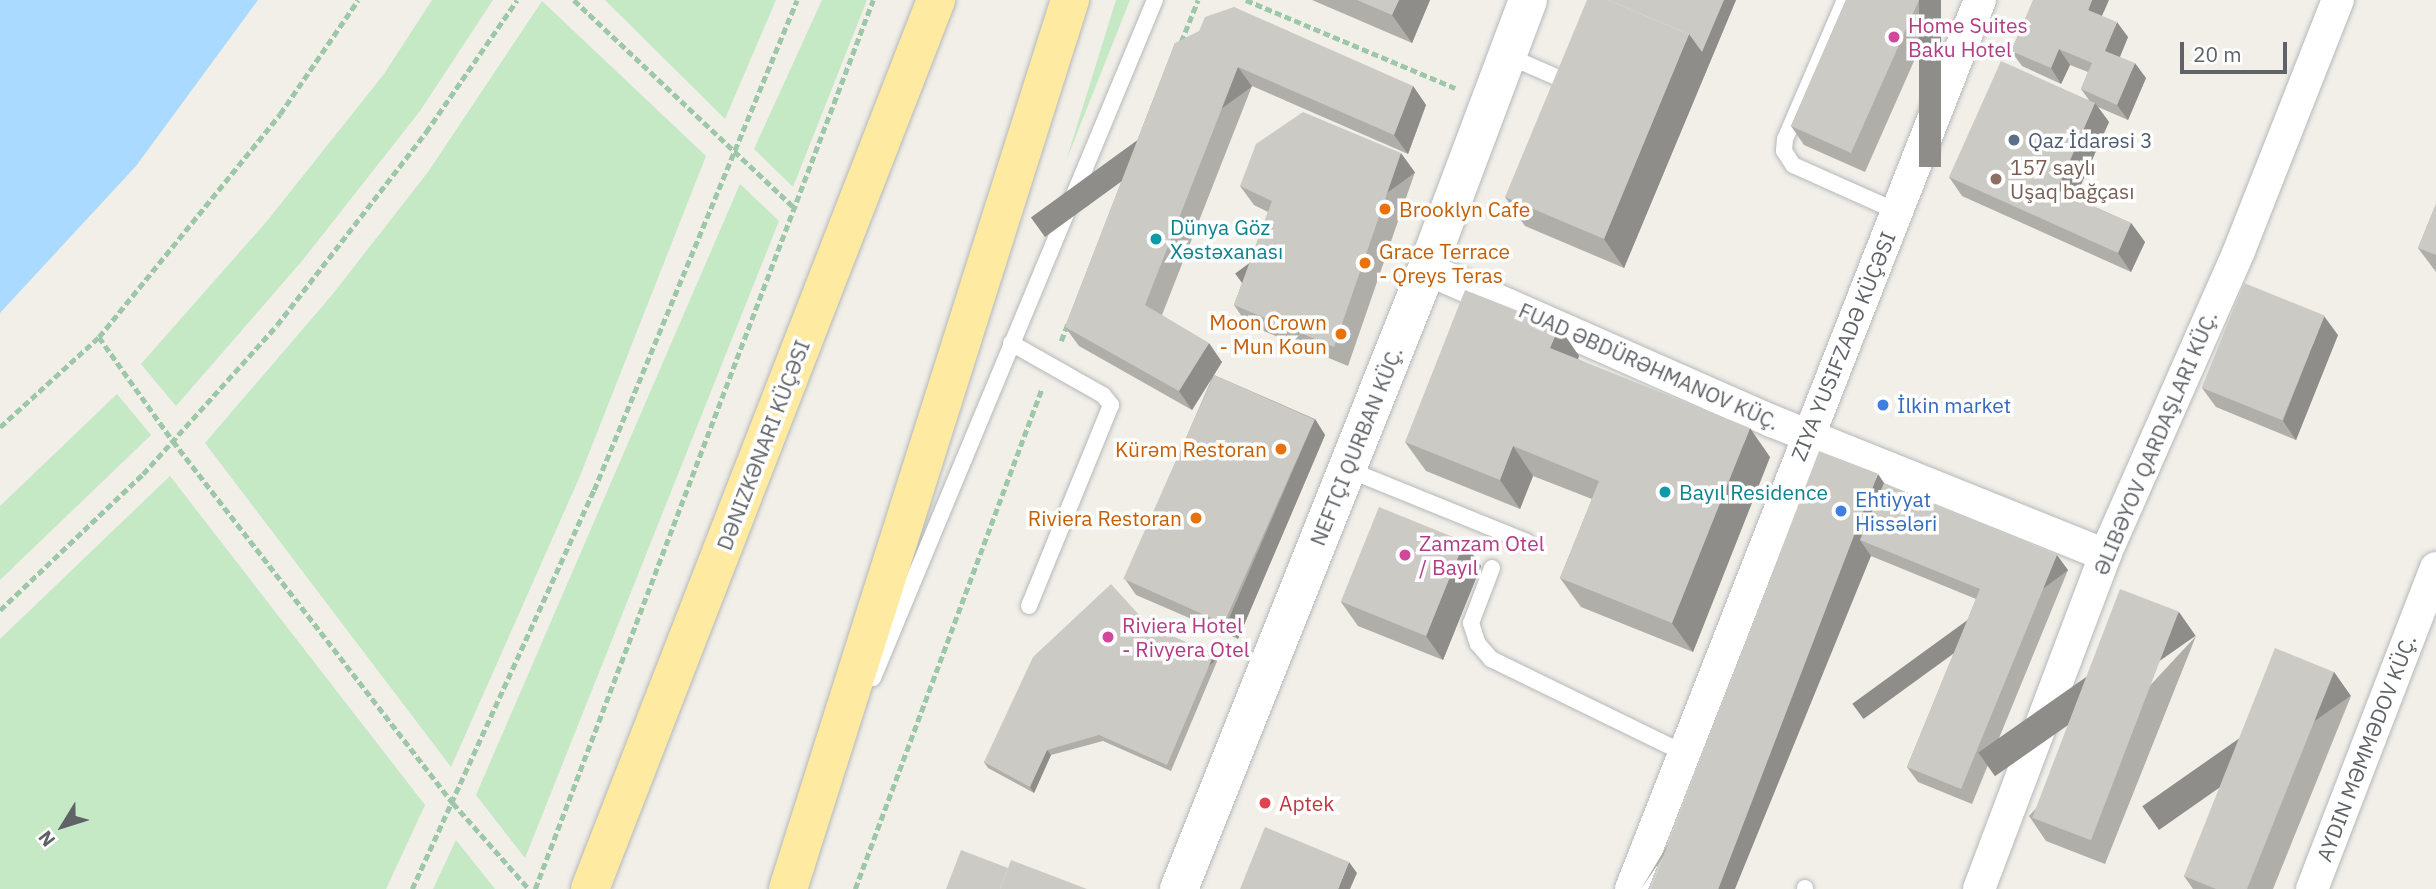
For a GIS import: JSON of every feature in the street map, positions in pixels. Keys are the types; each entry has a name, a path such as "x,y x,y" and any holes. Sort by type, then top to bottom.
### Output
{"highway":[{"path":"590,889 936,0"},
{"path":"791,880 1070,0"}],"street":[{"name":"NEFTÇI QURBAN KÜÇ.","path":"1179,889 1427,269 1528,0"},
{"name":"ZIYA YUSIFZADƏ KÜÇƏSI","path":"1631,889 1807,434 1980,0"},
{"path":"1979,889 2105,555 2239,251 2338,0"},
{"name":"FUAD ƏBDÜRƏHMANOV KÜÇ.","path":"1427,269 1807,434 2105,555"},
{"path":"2312,889 2436,568"}],"lane":[{"path":"791,880 1155,0"},
{"path":"1845,0 1785,139 1784,151 1793,165 1896,211"},
{"path":"1506,55 1570,83"},
{"path":"1012,343 1103,395 1111,405 1029,606"},
{"path":"1347,469 1527,542"},
{"path":"1492,568 1471,623 1478,644 1491,659 1684,753"}],"path":[{"path":"0,427 99,337 280,114 358,0"},
{"path":"0,610 173,441 321,273 465,78 517,0"},
{"path":"574,0 733,153 796,209"},
{"path":"412,889 594,490 797,0"},
{"path":"99,337 173,441 453,803 532,889 796,209 873,0"},
{"path":"1177,50 1198,0"},
{"path":"1246,0 1488,102"},
{"path":"855,889 1071,315"}],"green space":[{"path":"432,0 493,0 420,111 302,261 176,406 141,364 267,221 384,74"},
{"path":"605,0 776,0 725,119"},
{"path":"822,0 867,0 793,187 754,149"},
{"path":"1116,0 1130,0 1066,161"},
{"path":"542,1 706,156 580,476 451,767 205,443 332,295 428,172"},
{"path":"740,184 779,221 525,858 476,795"},
{"path":"117,394 151,435 0,580 0,506"},
{"path":"170,476 425,805 386,889 0,889 0,639"},
{"path":"456,840 495,889 433,889"}],"water":[{"path":"0,0 258,0 136,166 0,313"}],"building":[{"path":"1357,0 1399,0 1392,15"},
{"path":"1587,0 1608,0 1689,34 1604,239 1505,197"},
{"path":"1608,0 1724,0 1702,52 1689,34"},
{"path":"1846,0 1919,0 1851,153 1791,126"},
{"path":"2033,0 2092,0 2088,10 2117,22 2105,51 2135,63 2117,105 2081,89 2092,63 2059,49 2051,68 2011,51"},
{"name":"Dünya Göz Xəstəxanası","path":"1234,7 1413,86 1394,135 1238,67 1145,305 1209,343 1179,391 1065,327 1175,43 1199,31 1205,17"},
{"path":"2001,61 2095,103 2057,190 2131,223 2118,253 1949,177"},
{"path":"1303,112 1401,153 1334,347 1234,305 1272,201 1240,186 1256,144"},
{"path":"2436,204 2436,255 2418,248"},
{"path":"2244,283 2325,316 2282,420 2202,388"},
{"name":"Bayıl Residence","path":"1465,290 1559,327 1550,348 1750,428 1672,623 1560,578 1599,481 1513,446 1500,480 1405,442"},
{"path":"1214,375 1314,420 1224,623 1123,579"},
{"path":"1819,451 1878,474 1718,889 1651,889"},
{"path":"1884,483 2057,555 1961,789 1907,767 1980,589 1860,540"},
{"path":"1379,507 1464,541 1426,636 1341,602"},
{"path":"1111,584 1150,627 1214,654 1167,765 1099,735 1047,750 1030,787 984,762 1033,657"},
{"path":"2120,589 2179,612 2091,840 2032,818"},
{"path":"2275,648 2334,672 2247,889 2216,889 2184,876"},
{"path":"1265,827 1349,862 1338,889 1240,889"},
{"path":"961,850 1008,868 1000,889 946,889"},
{"path":"1011,860 1087,889 1000,889"}],"place":[{"name":"Home Suites Baku Hotel","path":"1894,37"},
{"name":"Qaz İdarəsi 3","path":"2014,140"},
{"name":"157 saylı Uşaq bağçası","path":"1996,179"},
{"name":"Brooklyn Cafe","path":"1385,209"},
{"name":"Dünya Göz Xəstəxanası","path":"1156,239"},
{"name":"Grace Terrace - Qreys Teras","path":"1365,263"},
{"name":"Moon Crown - Mun Koun","path":"1341,334"},
{"name":"İlkin market","path":"1883,405"},
{"name":"Kürəm Restoran","path":"1281,449"},
{"name":"Bayıl Residence","path":"1665,492"},
{"name":"Ehtiyyat Hissələri","path":"1841,511"},
{"name":"Riviera Restoran","path":"1196,518"},
{"name":"Zamzam Otel / Bayıl","path":"1405,555"},
{"name":"Riviera Hotel - Rivyera Otel","path":"1108,637"},
{"name":"Aptek","path":"1265,803"}]}
